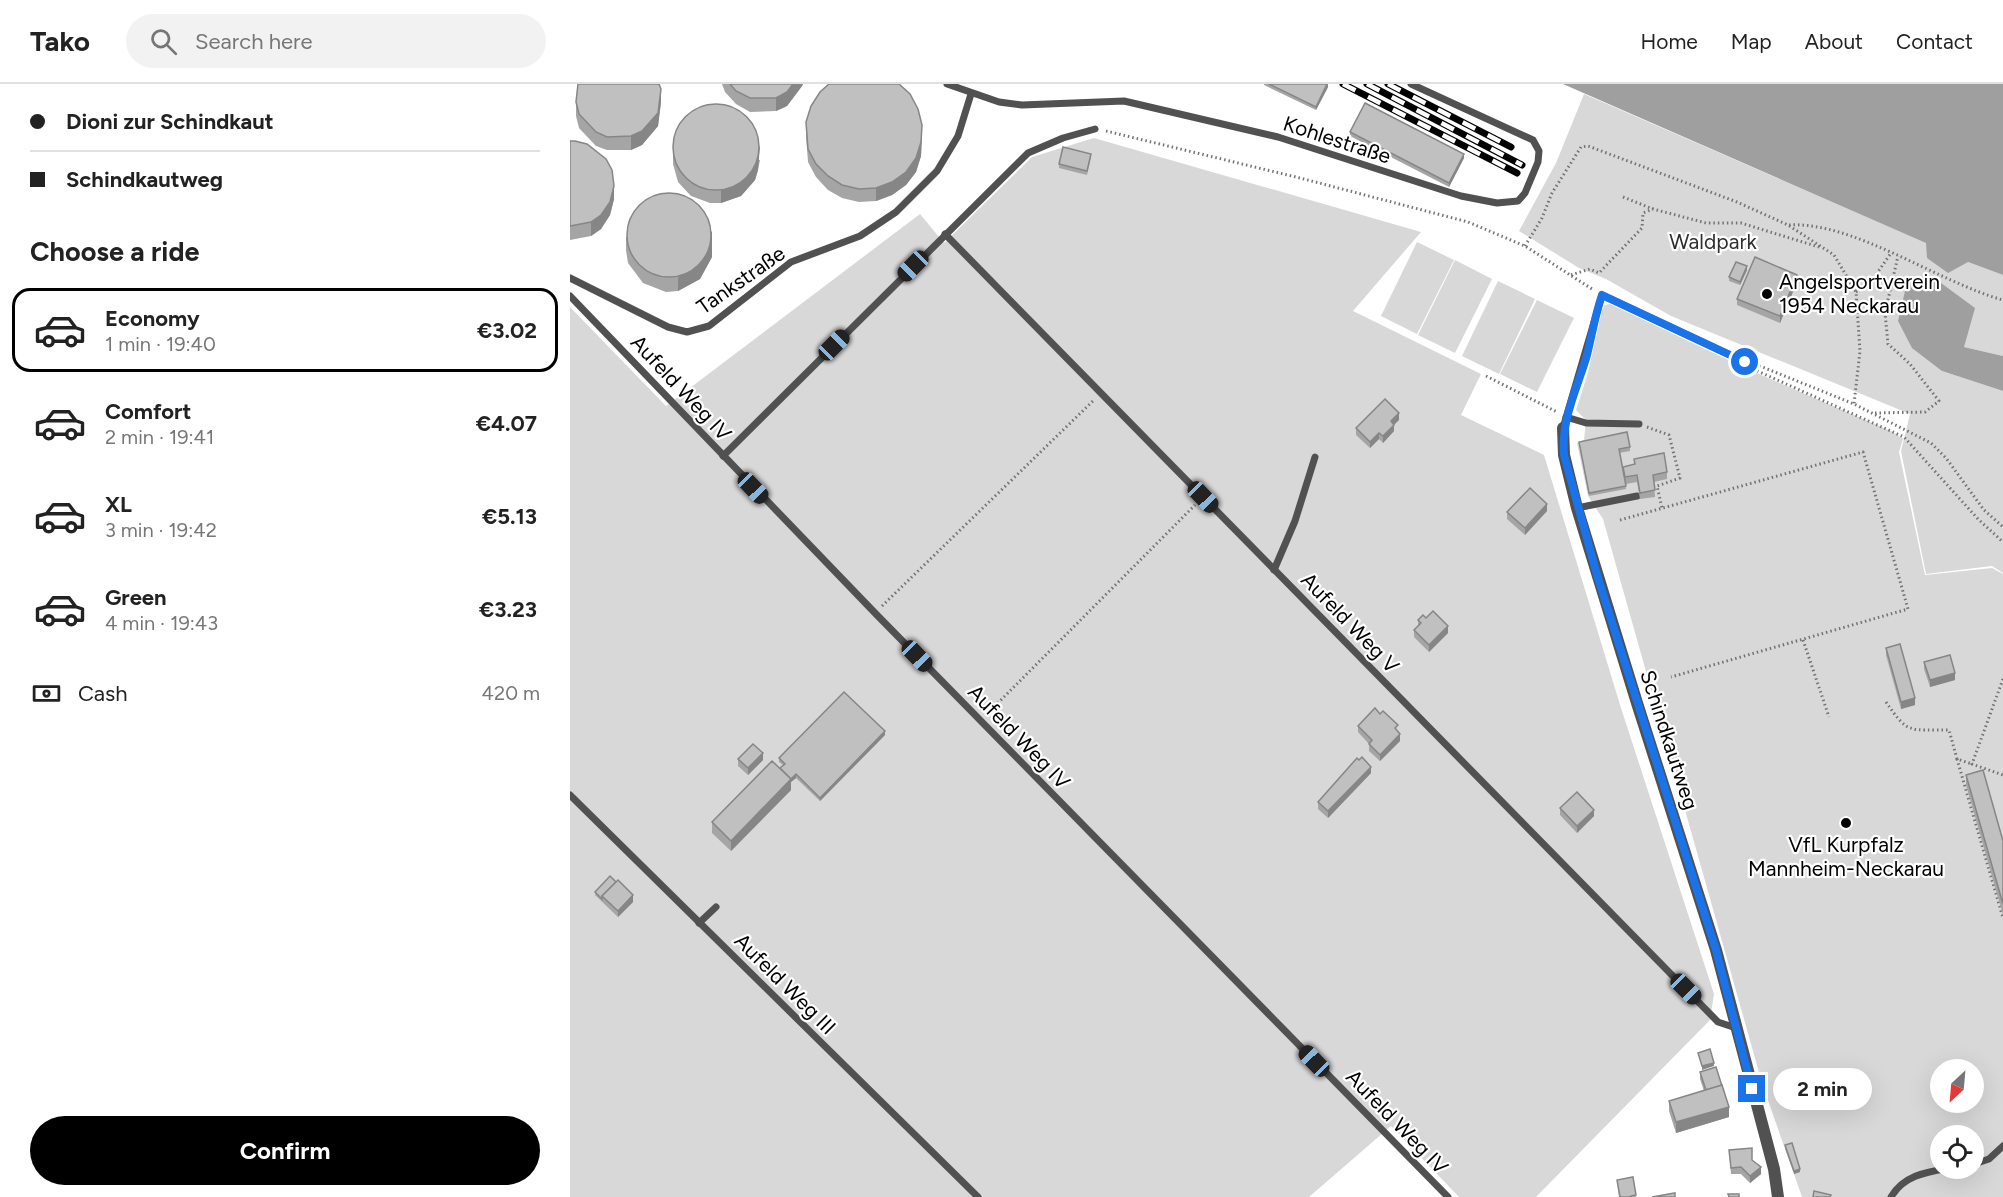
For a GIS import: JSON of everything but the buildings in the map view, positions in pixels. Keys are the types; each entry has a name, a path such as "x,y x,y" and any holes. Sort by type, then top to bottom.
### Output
{"street":[{"name":"Schindkautweg","path":"1565,422 1564,455 1577,508 1636,703 1716,950 1774,1169 1778,1197"}],"lane":[{"name":"Kohlestraße","path":"947,84 999,102 1022,105 1124,101 1278,137 1461,196 1497,203 1518,201 1525,194 1538,162 1539,151 1533,140 1411,84"},
{"name":"Tankstraße","path":"570,278 668,327 687,332 709,326 791,262 860,236 896,212 937,171 958,136 971,93"},
{"path":"723,456 1028,153 1063,138 1095,129"},
{"name":"Aufeld Weg V","path":"945,234 1719,1022 1736,1028"},
{"path":"1602,295 1745,362"},
{"name":"Schindkautweg","path":"1565,422 1602,295"},
{"name":"Aufeld Weg IV","path":"570,296 980,721 1448,1197"},
{"path":"1565,422 1639,424"},
{"path":"1275,570 1295,521 1316,457"},
{"path":"1577,508 1637,496"},
{"name":"Aufeld Weg III","path":"570,795 978,1197"},
{"path":"699,923 716,907"},
{"path":"1984,1161 2003,1146"},
{"path":"1891,1197 1899,1185 1914,1177 1930,1173"}],"path":[{"path":"1095,129 1300,178 1468,222 1525,246 1602,295"},
{"path":"1525,246 1570,163 1581,147 1588,146 1689,183 1788,225 1834,255 1856,292 1860,351 1854,404"},
{"path":"1623,197 1653,209 1706,223 1741,223 1825,249"},
{"path":"1571,275 1590,269 1599,273 1642,228 1643,213 1653,209"},
{"path":"1788,225 1806,224 1873,244 1976,292 2003,300"},
{"path":"1856,292 1874,279 1891,253"},
{"path":"1871,413 1925,412 1939,401 1917,371 1888,344 1885,313 1898,256"},
{"path":"1745,362 1759,365 1854,404 1931,443 1946,458 1984,510 2003,527"},
{"path":"1745,362 1756,371 1904,437 1916,447 1978,519 2003,542"},
{"path":"1486,376 1565,422"},
{"path":"875,613 1101,393"},
{"path":"1639,424 1669,435 1680,478 1657,486 1662,508"},
{"path":"1620,520 1863,452 1908,609 1671,677"},
{"path":"980,721 1203,497"},
{"path":"1803,640 1829,717"},
{"path":"1972,764 2003,679"},
{"path":"1886,702 1902,725 1908,729 1949,730 2003,918"},
{"path":"1957,759 2003,775"}],"green space":[{"name":"Waldpark","path":"1584,94 1927,243 1928,258 1968,262 2003,275 2003,356 1964,347 1942,371 2003,391 2003,573 1992,566 1926,574 1901,451 1910,414 1671,316 1606,279 1579,268 1519,231 1556,163"},
{"path":"1094,138 1421,232 1353,311 1481,374 1461,415 1544,455 1621,708 1714,994 1710,1020 1536,1197 1459,1197 1391,1126 1309,1197 570,1197 570,307 666,406 920,214 944,243 1032,157"},
{"path":"1417,242 1454,260 1417,334 1381,316"},
{"path":"1455,260 1492,279 1455,353 1418,335"},
{"path":"1498,281 1535,299 1499,374 1462,356"},
{"path":"1537,300 1574,318 1537,392 1500,374"},
{"name":"VfL Kurpfalz Mannheim-Neckarau","path":"1610,304 1743,367 1893,432 1903,439 1899,452 1925,575 1992,568 2003,574 2003,1197 1802,1197 1794,1174 1800,1172 1792,1147 1785,1149 1762,1083 1603,519 1588,496 1577,443 1584,440 1586,420 1576,410 1588,373 1605,305"}],"shaded area":[{"path":"1563,84 2003,84 2003,275 1968,262 1948,273 1927,258 1926,243"},
{"path":"1908,278 1941,283 1975,308 1964,347 2003,356 2003,391 1942,371 1912,348 1898,321"}],"railway":[{"path":"1343,84 1517,173"},
{"path":"1367,84 1522,165"},
{"path":"1388,84 1511,147"}],"place":[{"name":"Angelsportverein 1954 Neckarau","path":"1767,294"},
{"name":"VfL Kurpfalz Mannheim-Neckarau","path":"1846,823"}],"route":[{"path":"1745,362 1602,295 1586,356 1563,428 1563,440 1564,455 1577,508 1636,703 1716,950 1752,1089"}]}
